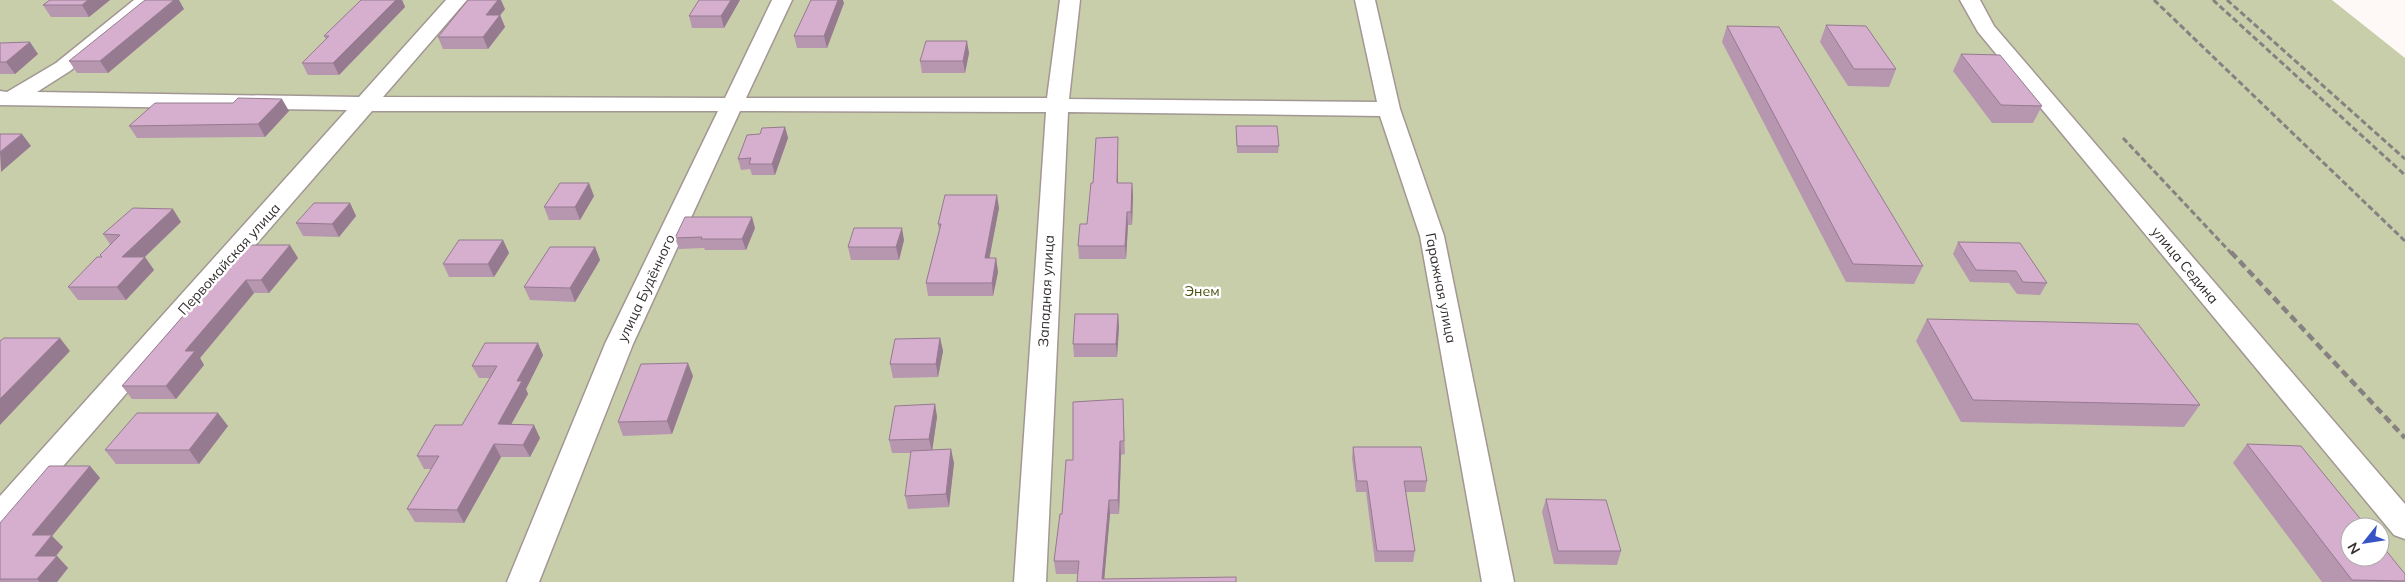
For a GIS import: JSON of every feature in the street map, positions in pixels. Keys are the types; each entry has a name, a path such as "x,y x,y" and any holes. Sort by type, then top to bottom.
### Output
{"street":[{"path":"4,101 63,67 146,0"},
{"name":"Первомайская улица","path":"0,517 457,0"},
{"name":"улица Будённого","path":"523,582 619,344 782,0"},
{"name":"Западная улица","path":"1030,582 1056,105 1070,0"},
{"name":"Гаражная улица","path":"1365,0 1388,109 1432,236 1498,582"},
{"name":"улица Седина","path":"1970,0 1985,28 2405,526"},
{"path":"4,101 366,104 1056,105 1388,109"}],"green space":[{"name":"Энем","path":"0,0 2332,0 2405,58 2405,582 0,582"}],"building":[{"path":"50,0 88,0 82,5 43,5"},
{"path":"145,0 174,0 100,61 69,61"},
{"path":"361,0 396,0 333,63 302,63 329,36 324,36"},
{"path":"468,0 498,0 486,15 500,15 483,37 438,37"},
{"path":"699,0 731,0 721,16 689,16"},
{"path":"811,0 838,0 824,36 794,36"},
{"path":"1826,25 1866,26 1896,69 1854,69"},
{"path":"1727,26 1779,27 1923,266 1853,264"},
{"path":"926,41 967,41 963,61 920,61"},
{"path":"30,42 6,62 0,62 0,43"},
{"path":"1961,54 2000,55 2042,106 2001,105"},
{"path":"238,98 282,99 258,124 129,126 155,103 233,103"},
{"path":"1236,126 1277,126 1279,146 1237,146"},
{"path":"785,127 772,164 749,164 751,158 738,159 747,135 760,134 762,128"},
{"path":"0,134 22,134 0,152"},
{"path":"1118,137 1117,183 1132,183 1131,212 1127,212 1125,246 1078,246 1080,224 1087,224 1091,183 1093,183 1096,138"},
{"path":"560,183 589,183 575,207 544,207"},
{"path":"945,195 997,195 985,258 996,258 992,283 926,283 941,224 938,224"},
{"path":"314,203 350,203 332,224 296,223"},
{"path":"133,208 173,209 122,257 145,257 117,287 68,287 97,257 102,257 100,255 120,235 103,234"},
{"path":"685,217 752,217 742,239 675,238"},
{"path":"854,228 902,228 896,247 848,247"},
{"path":"459,240 503,240 488,264 443,264"},
{"path":"1958,242 2020,243 2047,283 2023,282 2016,271 1976,270"},
{"path":"245,245 290,245 261,280 246,280 185,351 195,351 166,386 122,386"},
{"path":"550,247 595,247 570,288 524,287"},
{"path":"1075,314 1118,314 1116,344 1073,344"},
{"path":"1927,319 2138,324 2200,405 1973,400"},
{"path":"4,338 60,338 0,399 0,341"},
{"path":"940,338 936,364 890,364 895,339"},
{"path":"485,343 538,343 517,381 522,381 498,424 534,425 523,445 494,444 457,510 407,509 439,456 417,456 435,425 462,425 497,366 472,366"},
{"path":"688,363 667,421 618,422 641,364"},
{"path":"1123,399 1124,441 1120,441 1118,500 1109,500 1102,579 1236,577 1236,582 1077,582 1079,561 1054,561 1060,514 1062,514 1066,460 1073,460 1073,402"},
{"path":"935,404 929,439 889,440 895,406"},
{"path":"137,413 218,413 189,450 105,450"},
{"path":"2247,444 2301,446 2359,517 2340,517 2340,564"},
{"path":"1353,447 1421,447 1427,481 1404,481 1415,551 1377,551 1367,481 1357,481"},
{"path":"951,449 946,494 905,496 911,451"},
{"path":"49,466 90,466 32,535 52,535 35,556 57,556 37,579 0,579 0,523"},
{"path":"1546,499 1606,500 1621,551 1558,551"},
{"path":"2390,555 2405,574 2405,581 2352,580 2342,567 2390,567"}],"railway":[{"path":"2154,0 2405,241"},
{"path":"2213,0 2405,175"},
{"path":"2227,0 2405,159"},
{"path":"2123,138 2232,254"},
{"path":"2231,252 2405,438"}]}
